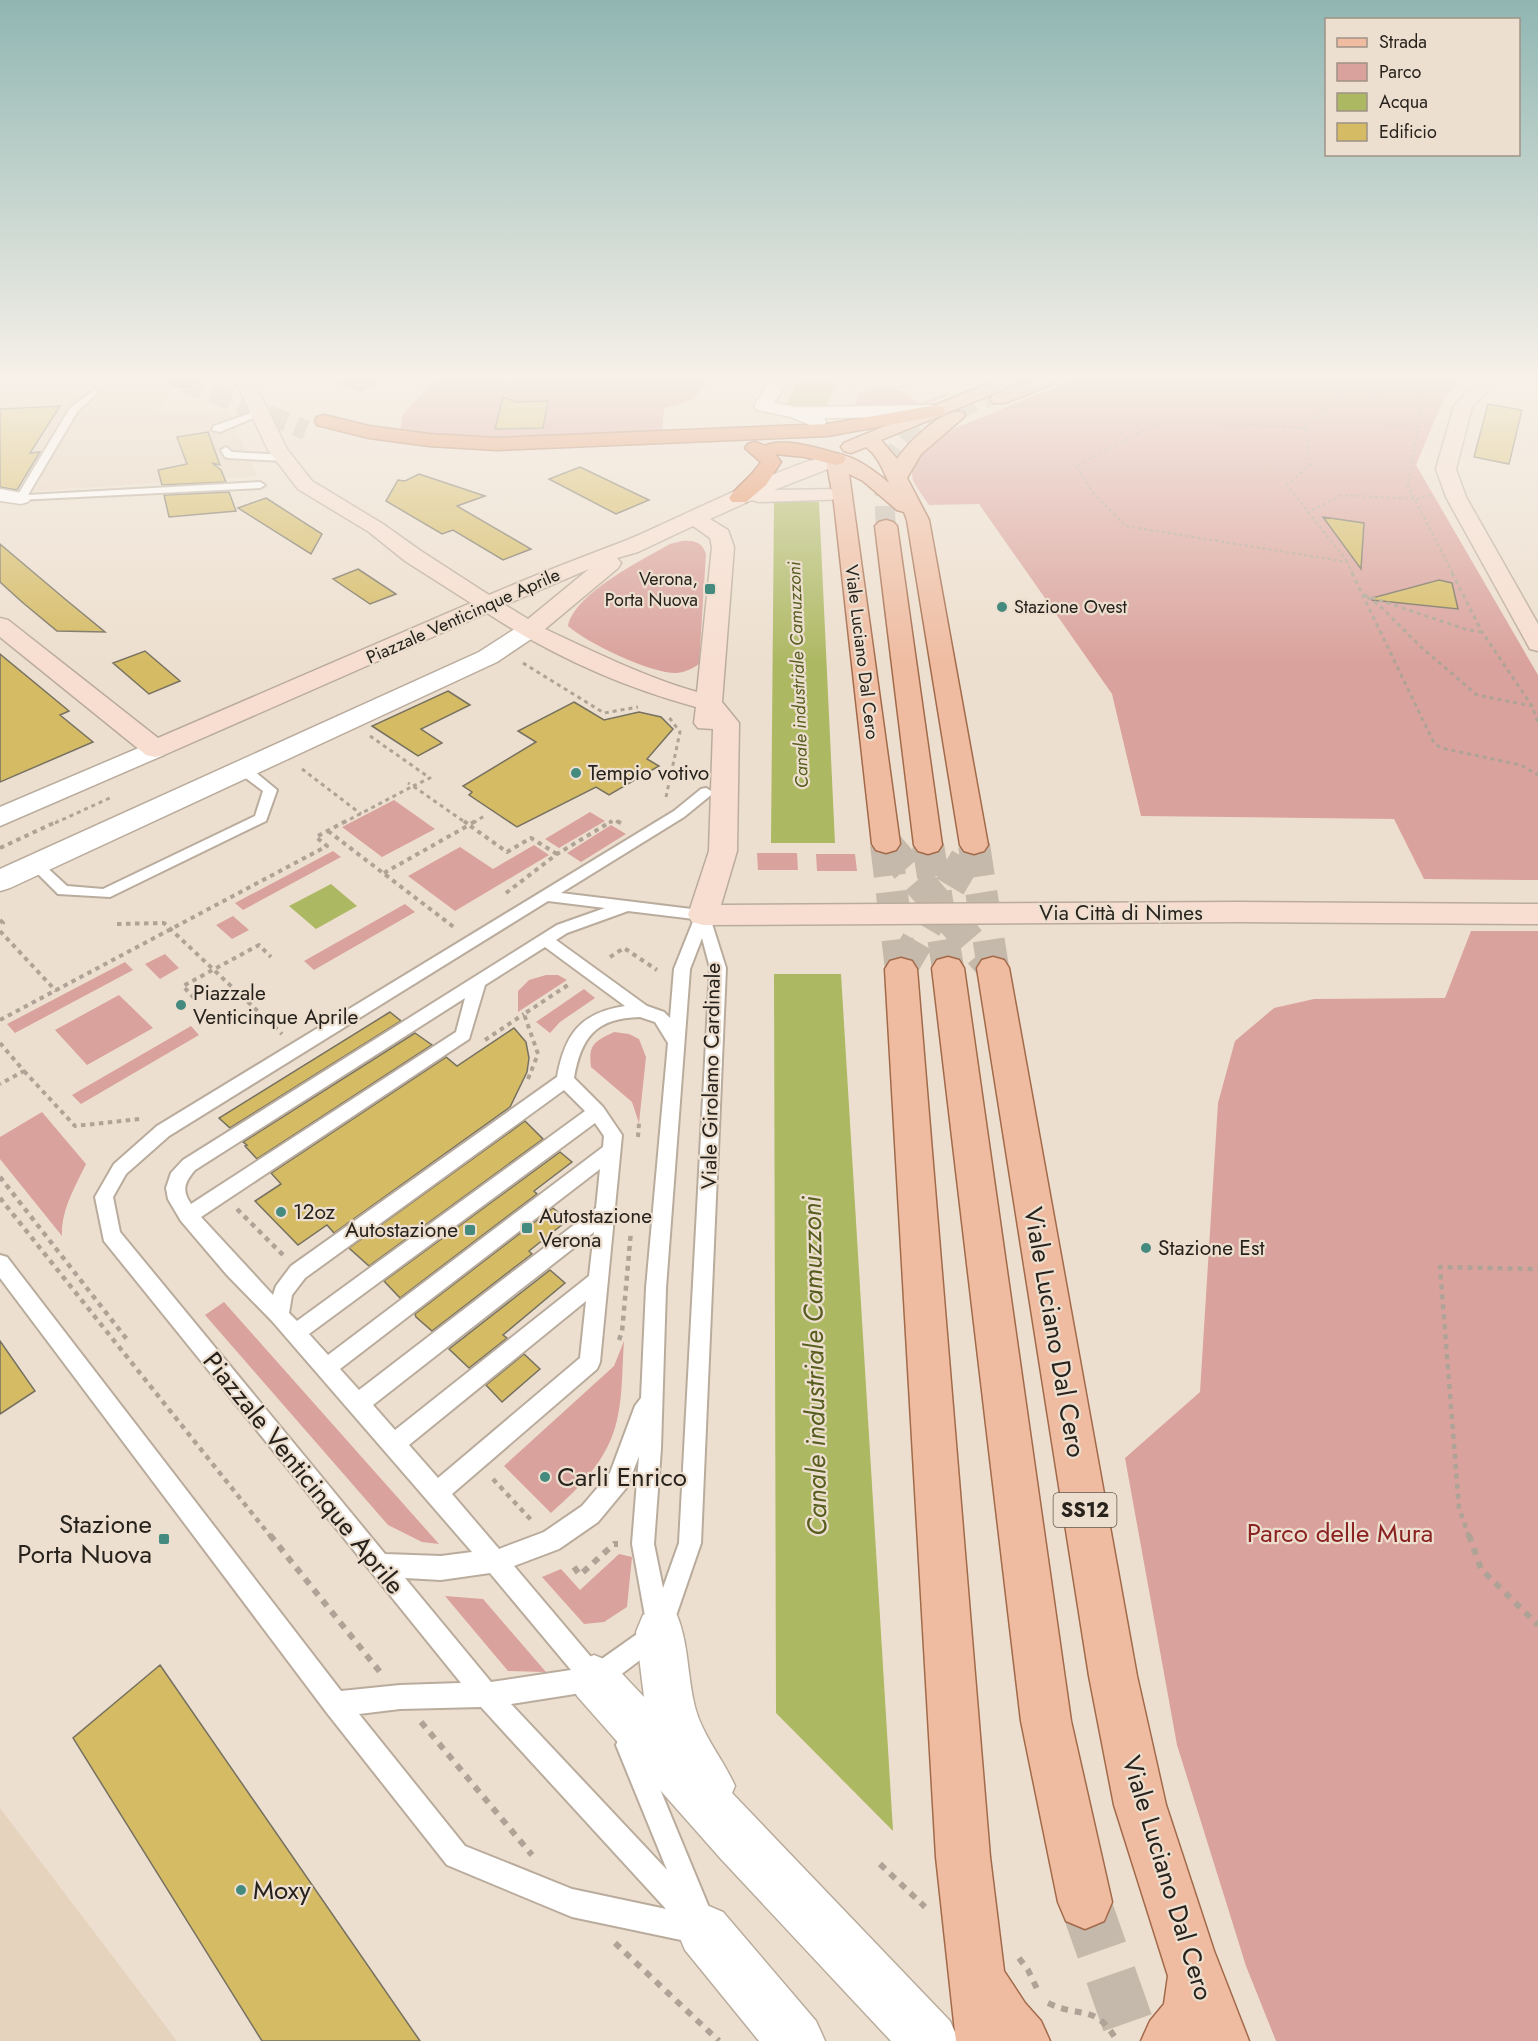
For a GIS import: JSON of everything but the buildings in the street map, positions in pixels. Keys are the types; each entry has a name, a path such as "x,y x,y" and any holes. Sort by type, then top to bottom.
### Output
{"highway":[{"path":"739,498 759,481 764,473"}],"main road":[{"name":"Viale Luciano Dal Cero","path":"838,473 886,844"},
{"path":"863,473 918,520"},
{"path":"895,473 918,520 974,845"},
{"path":"897,478 898,473"},
{"name":"Viale Luciano Dal Cero","path":"886,526 928,844"},
{"path":"948,968 1046,1721 1085,1902"},
{"name":"Viale Luciano Dal Cero","path":"993,968 1113,1676 1140,1805 1195,1978 1220,2041"},
{"path":"901,969 963,1857 997,1967 1005,2023 1021,2041"},
{"path":"985,2041 997,1967"},
{"path":"1170,2041 1185,2026 1194,1999 1195,1978"}],"street":[{"path":"295,473 302,482 319,494 376,528 413,555 529,630 658,689 709,703 726,723 723,851 703,915"},
{"name":"Piazzale Venticinque Aprile","path":"0,817 437,628 489,603 601,556 630,547 694,517 801,473"},
{"path":"1448,473 1456,497 1538,644"},
{"path":"319,494 318,512 379,548 413,555"},
{"path":"0,495 21,498"},
{"path":"739,498 769,495 842,495"},
{"path":"694,517 720,535 723,547 707,720 706,792 701,851 703,915"},
{"path":"376,528 405,532 491,584 489,603"},
{"name":"Piazzale Venticinque Aprile","path":"0,882 488,657 529,630 630,547"},
{"path":"0,625 155,749"},
{"name":"Via Città di Nimes","path":"703,915 1238,912 1538,914"},
{"name":"Viale Girolamo Cardinale","path":"660,1632 670,1707 686,1747 740,1840"},
{"path":"594,1679 740,1840 930,2041"},
{"name":"Piazzale Venticinque Aprile","path":"704,1931 796,2041"}],"lane":[{"path":"21,498 36,473"},
{"path":"21,498 260,485"},
{"path":"36,865 63,891 105,894 261,818 270,790 244,770"},
{"name":"Piazzale Venticinque Aprile","path":"704,1931 486,1695 379,1565 111,1235 104,1197 120,1169 163,1131 679,814 706,792"},
{"path":"543,896 703,915"},
{"path":"627,906 562,929 189,1165 178,1178 175,1188 177,1199 189,1216 234,1269 279,1315 437,1493 594,1679 624,1732 704,1931"},
{"name":"Viale Girolamo Cardinale","path":"660,1632 643,1544 650,1448 656,1288 682,969 703,915"},
{"name":"Viale Girolamo Cardinale","path":"660,1632 690,1543 718,968 703,915"},
{"path":"545,940 640,1009 660,1017 676,1043"},
{"path":"189,1216 463,1035 478,982"},
{"path":"279,1315 283,1292 298,1272 565,1080 568,1056 582,1031 605,1018 621,1012 640,1009"},
{"path":"437,1493 590,1362 613,1135 597,1112 565,1080"},
{"path":"294,1334 597,1112"},
{"path":"325,1369 611,1151"},
{"path":"357,1405 604,1214"},
{"path":"0,1263 336,1704 456,1856 572,1903 704,1931"},
{"path":"393,1445 598,1280"},
{"path":"379,1565 441,1568 496,1561 551,1541 590,1514 619,1480 651,1391"},
{"path":"336,1704 400,1697 486,1695 594,1679 660,1632"}],"path":[{"path":"1081,473 1095,495 1126,526 1347,562"},
{"path":"1301,473 1287,485 1347,562 1434,743 1441,748 1521,765 1538,775"},
{"path":"1410,473 1408,486 1482,632 1532,706 1538,723"},
{"path":"1307,513 1342,495 1415,499"},
{"path":"1364,595 1468,630 1482,632"},
{"path":"1364,595 1478,695 1532,706"},
{"path":"515,658 604,713 637,706 647,708"},
{"path":"662,713 669,717 680,732 664,805"},
{"path":"0,1020 327,846 316,837 430,778 368,735"},
{"path":"300,767 361,814"},
{"path":"408,783 507,852 531,838 557,854"},
{"path":"383,873 486,815"},
{"path":"502,895 557,854 614,820 627,827"},
{"path":"0,848 46,826"},
{"path":"328,831 457,930 447,935"},
{"path":"0,920 3,923 0,925"},
{"path":"117,924 164,923 284,1035 274,1041"},
{"path":"0,931 56,991"},
{"path":"194,998 183,986 260,945 271,957"},
{"path":"610,957 624,948 657,970"},
{"path":"524,1089 538,1054 524,1014 580,977"},
{"path":"0,1043 75,1125 150,1118"},
{"path":"0,1084 24,1071"},
{"path":"0,1177 129,1342"},
{"path":"0,1198 400,1697 572,1903 717,2038"},
{"path":"1538,1269 1440,1267 1459,1508 1481,1569 1538,1625"},
{"path":"487,1473 538,1527"},
{"path":"574,1567 580,1575 614,1544 625,1544"},
{"path":"880,1864 930,1911"},
{"path":"997,1967 1028,1970 1043,2000 1062,2012 1094,2013 1109,2025 1117,2041"}],"shaded area":[{"path":"0,473 256,473 257,476 35,491 42,477 0,479"},
{"path":"0,1808 177,2041 0,2041"}],"green space":[{"path":"912,473 1421,473 1538,675 1538,880 1424,879 1394,819 1141,816 1112,694 979,504 929,505 913,480"},
{"path":"682,541 697,543 706,554 699,664 677,673 652,668 604,649 568,626 573,614 596,590 643,559 670,544"},
{"path":"394,800 435,829 382,857 342,827"},
{"path":"590,812 605,821 559,848 545,839"},
{"path":"611,825 626,834 581,862 567,853"},
{"path":"534,845 549,855 455,911 408,876 460,847 493,869"},
{"path":"333,851 341,857 243,910 235,903"},
{"path":"757,853 797,853 798,870 758,870"},
{"path":"816,854 855,854 857,871 817,871"},
{"path":"405,904 415,912 314,970 304,961"},
{"path":"233,916 249,930 232,939 216,925"},
{"name":"Parco delle Mura","path":"1471,931 1538,931 1538,2041 1276,2041 1246,1966 1177,1745 1125,1458 1200,1392 1218,1103 1235,1041 1274,1008 1314,999 1445,998"},
{"path":"165,954 179,968 160,979 145,964"},
{"path":"125,962 133,970 15,1033 7,1024"},
{"path":"546,975 558,975 567,980 518,1012 518,991 529,980"},
{"path":"584,989 595,998 560,1022 550,1033 536,1022"},
{"path":"119,995 153,1028 87,1065 55,1030"},
{"path":"191,1026 199,1035 81,1104 72,1095"},
{"path":"614,1032 629,1034 639,1039 646,1057 639,1123 632,1102 591,1067 590,1059 594,1044"},
{"path":"42,1112 86,1164 66,1208 62,1236 0,1159 0,1137"},
{"path":"224,1302 439,1544 422,1542 388,1525 205,1315"},
{"path":"624,1341 620,1401 613,1434 592,1472 551,1513 504,1466 614,1366"},
{"path":"619,1554 632,1557 627,1607 604,1622 584,1624 542,1577 561,1569 580,1590"},
{"path":"445,1596 483,1599 546,1672 508,1671"}],"water":[{"name":"Canale industriale Camuzzoni","path":"774,502 819,502 835,843 771,843"},
{"path":"331,884 357,906 316,929 289,906"},
{"name":"Canale industriale Camuzzoni","path":"774,974 841,974 893,1831 776,1713"}],"tunnel":[{"path":"886,526 887,473"},
{"path":"938,904 886,844 901,969 938,906"},
{"path":"928,845 938,904"},
{"path":"974,845 993,968 939,905 974,845"},
{"path":"938,906 948,968"},
{"path":"1085,1902 1134,2041"}],"place":[{"name":"Verona, Porta Nuova","path":"710,589"},
{"name":"Stazione Ovest","path":"1002,607"},
{"name":"Tempio votivo","path":"576,773"},
{"name":"Piazzale Venticinque Aprile","path":"181,1005"},
{"name":"12oz","path":"281,1212"},
{"name":"Autostazione Verona","path":"527,1228"},
{"name":"Autostazione","path":"470,1230"},
{"name":"Stazione Est","path":"1146,1248"},
{"name":"Carli Enrico","path":"545,1477"},
{"name":"Stazione Porta Nuova","path":"164,1539"},
{"name":"Moxy","path":"241,1890"}]}
